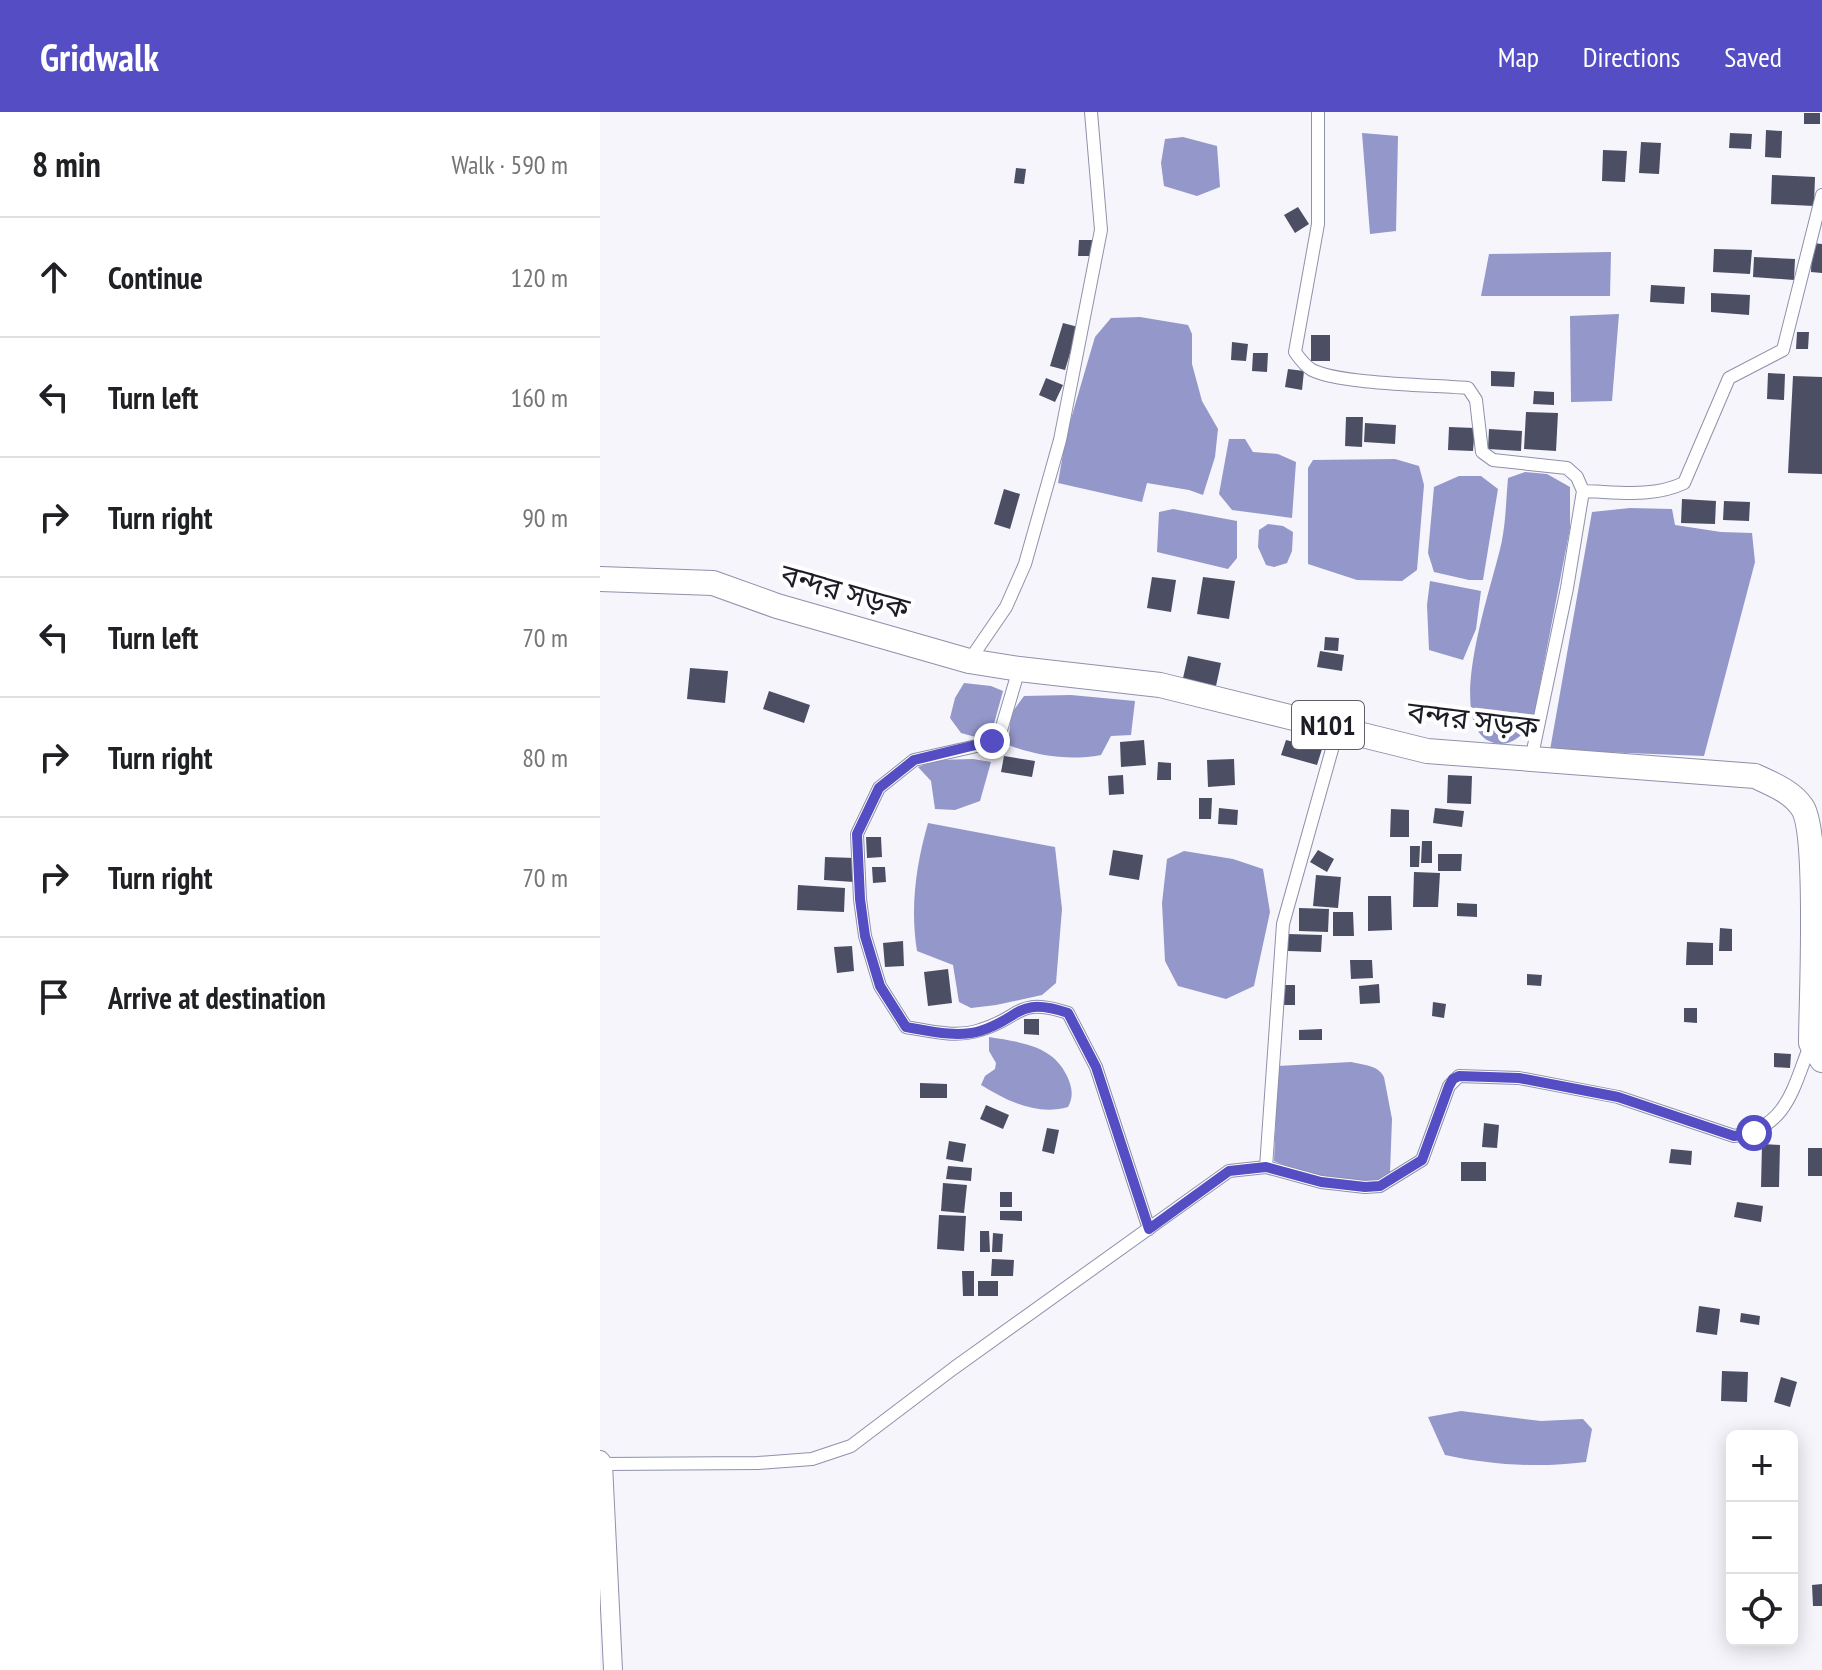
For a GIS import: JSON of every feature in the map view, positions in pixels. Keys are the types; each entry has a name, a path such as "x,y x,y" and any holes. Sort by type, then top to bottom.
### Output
{"highway":[{"name":"বন্দর সড়ক","path":"600,579 713,583 777,606 969,661 1160,685 1427,751 1755,776 1787,792 1803,808 1812,842 1817,1051"}],"street":[{"path":"969,661 1006,607 1025,564 1060,440 1101,230 1091,112"},
{"path":"1318,112 1318,224 1295,352 1314,371 1342,377 1468,388 1476,400 1482,452 1486,457 1567,468 1577,477 1583,491 1567,588 1531,760"},
{"path":"1583,491 1650,493 1667,491 1684,483 1729,378 1783,350 1822,195"},
{"path":"1019,669 999,737 981,745 914,760 879,788 857,834 865,936 880,986 906,1027 943,1033 980,1031 1026,1007 1047,1006 1068,1013 1096,1067 1149,1229"},
{"path":"1266,1167 1283,924 1338,728"},
{"path":"613,1670 602,1462 799,1460 812,1459 851,1446 954,1368 1229,1171 1266,1167 1321,1182 1380,1186 1422,1160 1449,1086 1459,1076 1519,1078 1618,1097 1734,1136 1754,1133 1782,1112 1817,1051"}],"water":[{"path":"1362,133 1398,136 1396,231 1370,234"},
{"path":"1183,137 1217,146 1220,187 1197,196 1164,186 1161,163 1165,139"},
{"path":"1611,252 1610,296 1481,296 1489,254"},
{"path":"1619,314 1612,401 1571,402 1570,316"},
{"path":"1140,317 1188,325 1192,334 1192,364 1202,401 1218,429 1215,457 1203,495 1147,483 1142,502 1058,483 1066,436 1095,337 1111,318"},
{"path":"1229,439 1245,439 1253,452 1278,454 1296,462 1292,518 1232,510 1219,494"},
{"path":"1395,459 1419,466 1424,485 1417,570 1402,581 1357,580 1308,564 1308,468 1313,460"},
{"path":"1525,472 1547,474 1570,487 1570,528 1532,726 1512,741 1501,744 1489,741 1476,727 1471,705 1471,678 1502,540 1508,478"},
{"path":"1459,476 1481,476 1498,489 1483,580 1434,572 1428,553 1434,487"},
{"path":"1630,508 1672,509 1675,525 1752,533 1755,562 1704,756 1550,750 1592,512"},
{"path":"1173,509 1237,521 1237,558 1228,569 1157,552 1159,512"},
{"path":"1268,524 1283,526 1293,532 1292,551 1287,563 1274,567 1266,565 1258,547 1259,530"},
{"path":"1430,581 1481,591 1476,629 1463,660 1429,650 1427,605"},
{"path":"964,683 991,686 1003,691 992,731 979,738 961,733 950,718 955,698"},
{"path":"1071,695 1135,701 1131,735 1111,736 1101,755 1077,758 1031,752 1008,745 1011,714 1024,696"},
{"path":"937,760 991,762 980,801 955,810 935,809 931,781 918,767"},
{"path":"928,823 1055,847 1062,909 1056,983 1042,995 971,1008 959,1002 953,965 917,951 915,886"},
{"path":"1184,851 1233,859 1263,869 1270,912 1254,986 1226,999 1178,986 1165,961 1162,903 1167,859"},
{"path":"989,1037 1034,1047 1053,1058 1070,1084 1072,1095 1068,1107 1034,1108 981,1085 985,1076 995,1069 996,1063 989,1051"},
{"path":"1351,1062 1374,1068 1384,1077 1392,1119 1390,1173 1381,1180 1351,1182 1316,1176 1274,1161 1278,1066"},
{"path":"1461,1411 1541,1421 1583,1419 1592,1429 1586,1462 1515,1464 1445,1455 1428,1417"}],"building":[{"path":"1804,113 1820,113 1820,124 1804,124"},
{"path":"1766,130 1782,131 1781,158 1765,157"},
{"path":"1730,133 1752,134 1751,149 1729,148"},
{"path":"1641,142 1661,143 1659,174 1639,173"},
{"path":"1603,150 1627,151 1625,182 1602,181"},
{"path":"1016,168 1026,169 1024,184 1014,183"},
{"path":"1772,175 1815,177 1814,206 1771,204"},
{"path":"1298,207 1309,224 1295,233 1284,215"},
{"path":"1079,240 1093,240 1092,256 1078,256"},
{"path":"1812,243 1822,244 1822,273 1811,272"},
{"path":"1714,249 1752,250 1750,274 1713,272"},
{"path":"1754,257 1795,259 1794,280 1753,277"},
{"path":"1651,285 1685,287 1684,304 1650,302"},
{"path":"1711,293 1750,295 1749,315 1711,312"},
{"path":"1063,323 1078,327 1065,370 1050,366"},
{"path":"1797,332 1809,332 1808,349 1796,349"},
{"path":"1311,335 1330,335 1330,361 1311,361"},
{"path":"1232,342 1248,344 1246,361 1231,360"},
{"path":"1253,353 1268,353 1267,372 1252,371"},
{"path":"1288,369 1304,371 1302,390 1285,387"},
{"path":"1491,371 1515,372 1514,387 1491,386"},
{"path":"1768,373 1785,374 1784,400 1767,399"},
{"path":"1793,376 1822,377 1822,474 1788,473"},
{"path":"1046,378 1063,385 1055,402 1039,395"},
{"path":"1534,391 1554,392 1554,405 1533,404"},
{"path":"1526,412 1558,413 1556,451 1524,449"},
{"path":"1346,417 1363,417 1362,447 1345,446"},
{"path":"1365,423 1396,425 1395,444 1364,442"},
{"path":"1449,427 1475,428 1473,451 1448,450"},
{"path":"1489,429 1522,431 1521,451 1488,449"},
{"path":"1004,489 1020,494 1010,529 994,524"},
{"path":"1682,499 1716,501 1715,524 1681,523"},
{"path":"1724,501 1750,502 1749,521 1723,520"},
{"path":"1152,577 1176,580 1171,612 1147,608"},
{"path":"1203,577 1235,581 1229,619 1197,614"},
{"path":"1325,637 1339,638 1338,651 1324,650"},
{"path":"1320,651 1344,655 1342,671 1317,667"},
{"path":"1188,656 1221,663 1216,686 1183,678"},
{"path":"690,668 728,671 725,703 687,699"},
{"path":"769,691 810,705 804,723 763,709"},
{"path":"1144,740 1146,765 1121,767 1120,742"},
{"path":"1286,740 1322,749 1317,765 1281,755"},
{"path":"1004,756 1035,761 1032,777 1001,772"},
{"path":"1234,759 1235,785 1208,787 1207,760"},
{"path":"1158,762 1171,763 1171,780 1157,780"},
{"path":"1123,775 1124,794 1109,795 1108,776"},
{"path":"1448,775 1472,776 1471,804 1447,803"},
{"path":"1199,798 1212,798 1211,819 1199,819"},
{"path":"1219,808 1238,810 1237,825 1218,824"},
{"path":"1435,808 1464,811 1462,827 1433,823"},
{"path":"1391,809 1409,810 1409,837 1390,837"},
{"path":"866,837 881,837 882,857 867,858"},
{"path":"1422,841 1432,841 1432,863 1421,863"},
{"path":"1410,846 1420,846 1419,867 1410,867"},
{"path":"1113,850 1143,855 1139,880 1109,875"},
{"path":"1318,850 1334,859 1327,872 1310,862"},
{"path":"1438,854 1462,854 1461,871 1438,871"},
{"path":"825,857 855,858 854,882 824,880"},
{"path":"872,867 885,867 886,882 873,883"},
{"path":"1414,872 1440,873 1438,907 1413,907"},
{"path":"1316,875 1341,877 1338,908 1313,906"},
{"path":"798,885 845,888 844,912 797,910"},
{"path":"1368,896 1391,896 1392,930 1368,931"},
{"path":"1457,903 1477,904 1477,917 1457,916"},
{"path":"1299,908 1329,909 1328,932 1299,931"},
{"path":"1333,912 1353,912 1354,936 1333,936"},
{"path":"1720,928 1732,929 1732,951 1719,951"},
{"path":"1288,934 1322,935 1321,952 1288,951"},
{"path":"903,941 904,966 885,967 883,943"},
{"path":"1687,942 1713,943 1713,965 1686,965"},
{"path":"852,946 854,971 837,973 834,947"},
{"path":"1350,960 1372,960 1373,978 1351,979"},
{"path":"948,969 952,1003 928,1006 924,972"},
{"path":"1527,974 1542,975 1541,986 1527,985"},
{"path":"1379,984 1380,1003 1360,1004 1359,986"},
{"path":"1283,985 1295,985 1295,1005 1283,1005"},
{"path":"1433,1002 1446,1004 1444,1018 1432,1016"},
{"path":"1684,1008 1697,1008 1697,1023 1684,1022"},
{"path":"1024,1019 1039,1019 1039,1035 1024,1034"},
{"path":"1322,1029 1322,1040 1299,1040 1299,1030"},
{"path":"1774,1053 1791,1054 1790,1068 1774,1067"},
{"path":"920,1083 947,1084 947,1098 920,1098"},
{"path":"986,1105 1009,1115 1003,1129 980,1119"},
{"path":"1484,1123 1499,1125 1497,1148 1482,1147"},
{"path":"1047,1128 1059,1130 1054,1154 1042,1151"},
{"path":"949,1141 966,1144 963,1162 946,1159"},
{"path":"1762,1144 1780,1145 1779,1187 1761,1187"},
{"path":"1808,1148 1822,1148 1822,1176 1808,1176"},
{"path":"1671,1149 1692,1151 1691,1165 1669,1163"},
{"path":"1461,1162 1486,1162 1486,1181 1461,1181"},
{"path":"948,1166 972,1168 971,1181 946,1179"},
{"path":"943,1183 967,1185 964,1213 941,1211"},
{"path":"1000,1192 1012,1192 1012,1207 1000,1207"},
{"path":"1737,1202 1763,1206 1761,1222 1734,1217"},
{"path":"1000,1211 1022,1211 1022,1221 1000,1220"},
{"path":"939,1215 966,1216 964,1251 937,1249"},
{"path":"980,1231 989,1231 990,1252 980,1252"},
{"path":"993,1233 1003,1234 1002,1252 992,1252"},
{"path":"992,1259 1014,1260 1013,1276 991,1276"},
{"path":"962,1271 974,1271 974,1296 963,1296"},
{"path":"978,1281 998,1281 998,1296 978,1296"},
{"path":"1699,1306 1720,1309 1717,1335 1696,1332"},
{"path":"1741,1313 1760,1316 1759,1325 1740,1322"},
{"path":"1722,1371 1748,1372 1747,1402 1721,1401"},
{"path":"1781,1377 1797,1382 1790,1407 1774,1402"},
{"path":"1822,1584 1822,1606 1813,1606 1812,1585"}],"route":[{"path":"992,741 914,760 879,788 857,834 865,936 880,986 906,1027 943,1033 980,1031 1026,1007 1047,1006 1068,1013 1096,1067 1149,1229 1229,1171 1243,1168 1266,1167 1321,1182 1380,1186 1422,1160 1449,1086 1459,1076 1519,1078 1618,1097 1734,1136 1754,1133"}]}
